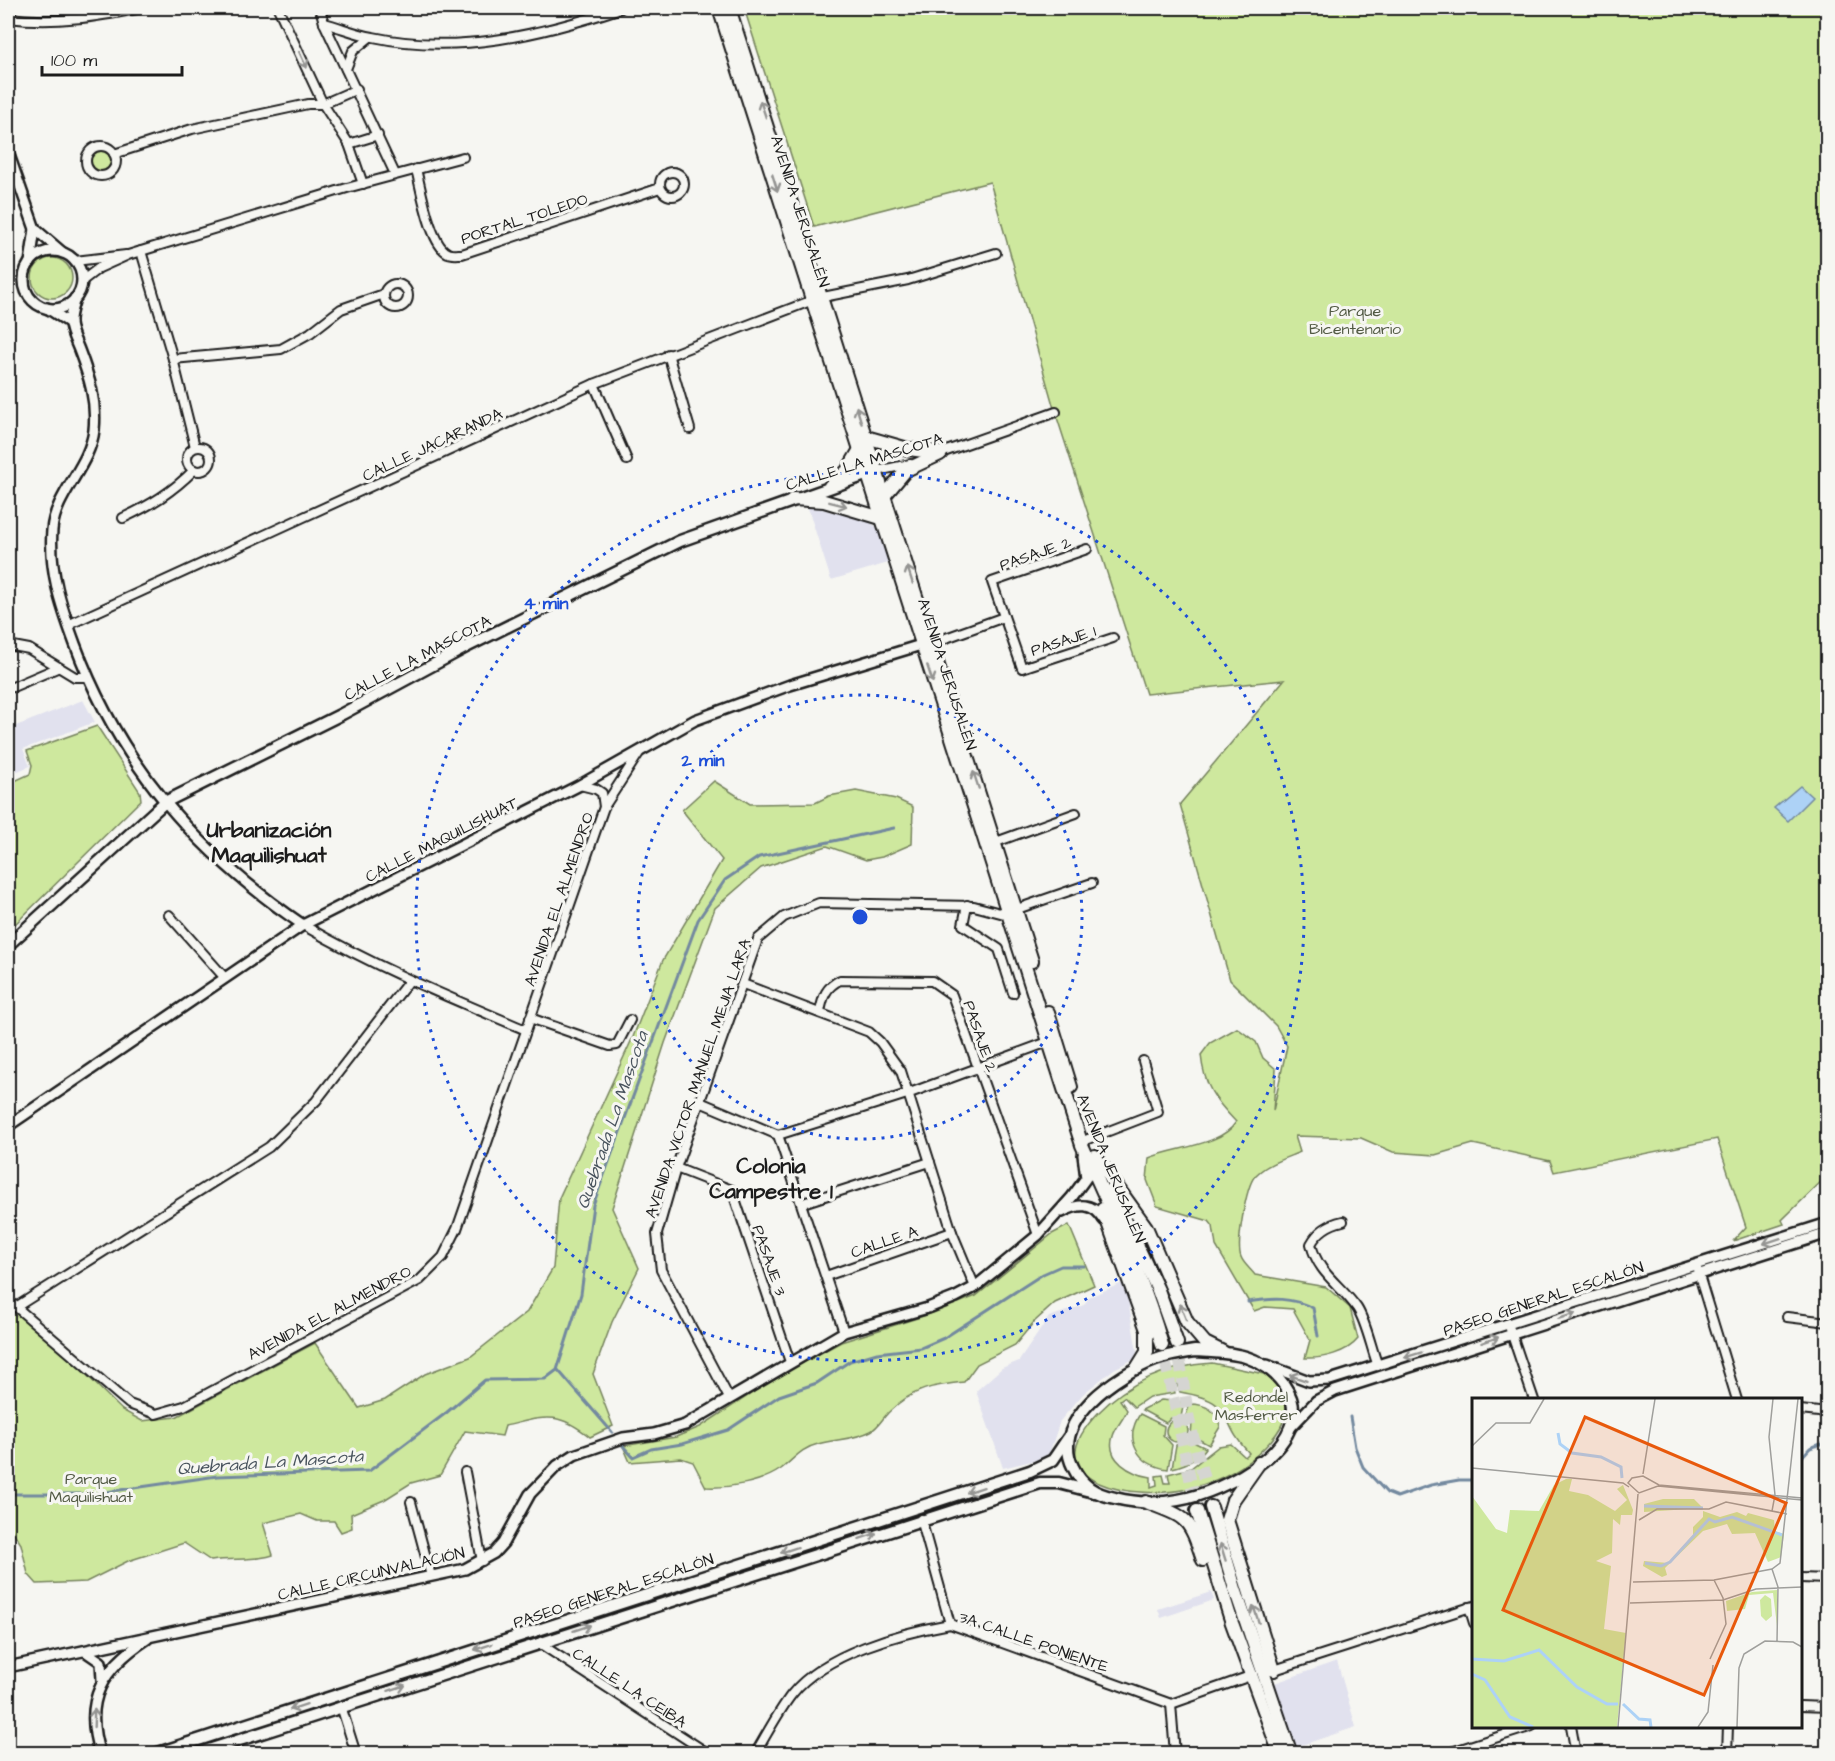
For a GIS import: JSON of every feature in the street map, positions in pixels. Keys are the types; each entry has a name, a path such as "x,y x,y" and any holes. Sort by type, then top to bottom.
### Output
{"main road":[{"name":"AVENIDA JERUSALÉN","path":"719,8 866,437 880,518 996,842 1048,1042 1155,1321 1162,1345"},
{"name":"AVENIDA JERUSALÉN","path":"729,8 818,299 859,451 885,495 927,644 1085,1142 1095,1156 1158,1290 1177,1343"},
{"path":"866,437 908,449 941,453"},
{"path":"830,486 847,471 859,451"},
{"path":"885,495 906,470 941,453"},
{"name":"CALLE LA MASCOTA","path":"8,945 165,802 680,541 872,472"},
{"path":"793,499 824,501 880,518"},
{"path":"1085,1142 1109,1227 1147,1330 1147,1352 1137,1368"},
{"path":"1095,1156 1146,1227 1187,1322 1205,1343 1223,1352 1267,1365 1290,1396 1293,1416 1290,1428 1277,1449 1232,1482 1202,1494 1178,1500 1146,1502 1114,1498 1094,1492 1085,1485 1074,1470 1069,1455 1068,1438 1081,1412 1108,1387 1137,1368 1168,1356 1223,1352"},
{"name":"PASEO GENERAL ESCALÓN","path":"155,1754 1030,1471 1053,1460 1068,1438"},
{"path":"1259,1463 1233,1500 1227,1520 1264,1673 1280,1754"},
{"name":"PASEO GENERAL ESCALÓN","path":"196,1754 537,1642 1040,1483 1059,1483 1094,1492"},
{"path":"1146,1502 1175,1513 1191,1524 1242,1668 1264,1673"},
{"path":"1211,1507 1235,1589 1291,1754"},
{"path":"1197,1510 1232,1623 1264,1673"}],"street":[{"path":"8,18 38,22 76,21 142,8"},
{"path":"278,8 323,104 349,144 363,184"},
{"path":"320,8 324,23 395,174"},
{"path":"324,23 370,37 405,42 483,42 542,32 621,8"},
{"path":"346,69 353,51 370,37"},
{"path":"114,154 192,129 308,104 323,104 357,89"},
{"path":"349,144 378,135"},
{"path":"97,146 107,147 114,154 116,164 107,174 93,174 86,166 86,156 97,146"},
{"path":"8,152 35,230 30,263 25,275 25,287 31,298 70,323"},
{"path":"463,157 395,174 128,255 99,268 82,281 75,298 70,323 92,385 94,423 92,440 85,458 58,511 52,530 52,568 68,626 88,677 117,735 177,818 234,874 303,925 358,957 409,981 526,1029"},
{"name":"PORTAL TOLEDO","path":"416,169 430,222 440,246 448,253 462,254 660,188"},
{"path":"35,230 75,261 82,281"},
{"path":"141,251 173,359 195,447"},
{"path":"30,263 47,252 64,253"},
{"name":"CALLE JACARANDA","path":"68,626 594,384 668,354 818,299 908,280 996,253"},
{"path":"75,261 128,255"},
{"path":"173,359 281,349 310,333 340,309 384,294"},
{"path":"45,307 64,306 75,298"},
{"path":"668,354 690,429"},
{"path":"8,358 8,380"},
{"path":"594,384 627,460"},
{"name":"CALLE LA MASCOTA","path":"872,472 941,453 1056,412"},
{"path":"123,518 153,504 173,490 194,470 204,470 211,461 207,449 195,447 189,452 186,459 194,470"},
{"name":"PASAJE 2","path":"1004,617 993,582 1087,549"},
{"name":"CALLE MAQUILISHUAT","path":"8,1126 303,925 580,785 695,720 745,701 927,644 1004,617"},
{"name":"PASAJE 1","path":"1004,617 1022,668 1113,638"},
{"path":"8,645 29,649 57,668 80,679 88,677"},
{"path":"8,689 57,668"},
{"name":"AVENIDA EL ALMENDRO","path":"8,1300 129,1404 156,1414 184,1406 420,1280 442,1257 457,1229 604,807 639,753"},
{"name":"AVENIDA EL ALMENDRO","path":"580,785 602,793 604,807"},
{"path":"996,842 1076,813"},
{"path":"1013,912 1092,883"},
{"name":"AVENIDA VICTOR MANUEL MEJIA LARA","path":"729,1398 661,1270 657,1234 676,1168 758,939 784,917 819,903 967,905 1013,912"},
{"path":"967,905 963,925 999,949 1013,993"},
{"path":"168,915 225,978"},
{"name":"PASAJE 2","path":"820,1012 823,995 831,984 840,980 932,981 952,996 1038,1234"},
{"path":"16,1307 269,1147 316,1101 409,981"},
{"path":"743,984 869,1032 880,1042 901,1071 952,1232 975,1287"},
{"path":"530,1018 610,1046 617,1045 630,1020"},
{"path":"700,1102 778,1135 908,1094 1048,1042"},
{"path":"1085,1142 1158,1112 1143,1062"},
{"path":"778,1135 844,1332"},
{"name":"CALLE CIRCUNVALACIÓN","path":"8,1667 465,1569 482,1561 494,1552 510,1534 530,1494 557,1466 596,1445 685,1425 706,1415 729,1398 844,1332 928,1308 975,1287 1038,1234 1086,1178 1085,1142"},
{"path":"802,1203 930,1162"},
{"name":"PASAJE 3","path":"676,1168 732,1190 790,1362"},
{"name":"CALLE CIRCUNVALACIÓN","path":"1055,1216 1073,1206 1088,1205 1098,1210 1109,1227"},
{"path":"1343,1221 1333,1223 1317,1234 1311,1244 1321,1270 1356,1307 1378,1366"},
{"name":"PASEO GENERAL ESCALÓN","path":"1697,1270 1827,1223"},
{"name":"CALLE A","path":"826,1276 952,1232"},
{"name":"PASEO GENERAL ESCALÓN","path":"1267,1365 1313,1382 1330,1380 1510,1329 1697,1270 1827,1233"},
{"path":"1697,1270 1736,1398"},
{"path":"1787,1317 1827,1322"},
{"path":"1510,1329 1533,1398"},
{"name":"PASEO GENERAL ESCALÓN","path":"1290,1428 1316,1401 1335,1391 1510,1329"},
{"path":"1802,1410 1827,1413"},
{"path":"465,1472 482,1561"},
{"path":"411,1502 431,1576"},
{"path":"921,1519 950,1624"},
{"path":"1802,1578 1827,1579"},
{"path":"1175,1754 1171,1704 1471,1606"},
{"name":"3A CALLE PONIENTE","path":"755,1754 792,1694 830,1662 922,1629 950,1624 1171,1704"},
{"path":"100,1754 93,1722 96,1699 102,1682 123,1656 154,1634"},
{"name":"CALLE LA CEIBA","path":"537,1642 709,1754"},
{"path":"85,1651 101,1662 102,1682"},
{"path":"341,1706 356,1754"},
{"path":"1802,1706 1827,1707"},
{"path":"1571,1728 1576,1754"},
{"path":"1727,1754 1728,1728"},
{"path":"1445,1754 1507,1730"}],"shaded area":[{"path":"807,505 867,521 877,527 888,563 831,580"},
{"path":"83,700 95,722 23,749 30,766 8,775 8,729"},
{"path":"1125,1282 1137,1352 1134,1359 1114,1369 1083,1394 1060,1421 1048,1457 1003,1468 976,1391 1002,1368 1019,1361 1049,1317 1084,1305 1089,1297"},
{"path":"1211,1592 1214,1600 1161,1618 1158,1609"},
{"path":"1337,1661 1356,1727 1296,1747 1275,1683"}],"green space":[{"name":"Parque Bicentenario","path":"744,8 1827,8 1828,1175 1782,1220 1784,1224 1733,1241 1746,1227 1717,1139 1554,1172 1550,1161 1473,1144 1435,1155 1393,1152 1361,1138 1295,1136 1300,1152 1265,1168 1255,1176 1252,1182 1243,1215 1240,1250 1245,1264 1255,1275 1326,1287 1350,1308 1358,1339 1347,1348 1334,1354 1305,1358 1310,1340 1293,1309 1265,1307 1254,1311 1216,1246 1213,1226 1209,1221 1157,1206 1147,1180 1149,1158 1209,1141 1229,1130 1236,1122 1216,1099 1205,1075 1201,1055 1210,1043 1237,1028 1256,1042 1263,1058 1276,1069 1273,1111 1287,1046 1276,1026 1230,980 1180,804 1284,680 1146,694 1053,405 990,182 814,227"},
{"path":"100,150 108,153 111,161 108,169 100,172 92,169 89,161 92,153"},
{"path":"52,258 60,259 66,264 71,270 71,286 66,292 60,297 52,298 44,297 38,292 33,286 32,278 33,270 38,264 44,259"},
{"path":"97,726 140,792 141,800 8,931 8,784 30,774 32,765 27,751"},
{"name":"Parque Maquilishuat","path":"714,781 750,804 815,803 829,796 856,791 896,799 913,807 912,844 882,857 866,860 827,846 761,868 715,908 665,1043 612,1208 639,1268 612,1322 593,1374 613,1426 590,1437 559,1419 541,1418 505,1426 502,1436 465,1431 440,1475 411,1483 384,1500 351,1514 352,1528 341,1532 334,1521 317,1521 301,1514 263,1523 273,1555 211,1561 184,1543 128,1561 86,1582 37,1584 28,1574 21,1544 8,1524 8,1300 122,1410 142,1421 176,1417 315,1343 359,1408 385,1400 425,1374 470,1357 527,1312 553,1268 559,1198 633,1037 663,960 722,860 682,810"},
{"path":"1069,1225 1094,1285 1055,1303 1034,1322 1015,1345 977,1364 964,1382 924,1389 915,1393 898,1404 871,1431 812,1446 773,1474 745,1484 706,1487 693,1462 681,1458 630,1462 623,1446 676,1437 700,1427 780,1375 841,1342 933,1313 976,1296 1052,1234"},
{"name":"Redondel Masferrer","path":"1212,1363 1264,1374 1283,1390 1286,1407 1283,1421 1271,1441 1257,1455 1212,1482 1169,1492 1120,1489 1098,1483 1083,1472 1076,1457 1080,1437 1098,1413 1123,1392 1150,1377","holes":["1177,1384 1180,1392 1199,1396 1219,1407 1239,1441 1249,1453 1245,1457 1231,1444 1219,1446 1191,1468 1168,1474 1170,1483 1165,1483 1163,1475 1156,1476 1157,1485 1151,1487 1151,1477 1128,1469 1116,1459 1113,1452 1113,1436 1127,1410 1120,1400 1124,1397 1134,1407 1149,1397 1175,1393 1173,1385"]},
{"path":"1161,1400 1184,1402 1181,1417 1171,1418 1166,1423 1142,1410"},
{"path":"1190,1404 1206,1407 1219,1421 1220,1427 1209,1445 1191,1435 1192,1423 1185,1418"},
{"path":"1140,1414 1164,1426 1163,1435 1172,1445 1168,1469 1157,1467 1141,1457 1136,1450 1133,1433"},
{"path":"1177,1420 1187,1427 1188,1431 1181,1441 1177,1442 1167,1435 1166,1431 1173,1421"},
{"path":"1189,1440 1206,1448 1191,1461 1172,1468 1176,1445"}],"water":[{"path":"1800,786 1812,797 1788,821 1774,808"}],"waterway":[{"name":"Quebrada La Mascota","path":"8,1494 92,1494 217,1476 369,1471 446,1413 485,1380 545,1379 557,1370 581,1294 593,1205 698,920 725,880 759,857 894,828"},
{"path":"623,1446 633,1457 651,1449 682,1444 728,1430 779,1396 817,1383 850,1361 877,1353 921,1348 944,1338 1043,1274 1061,1266 1084,1266"},
{"path":"1248,1302 1281,1299 1313,1308 1318,1336"},
{"path":"558,1370 612,1432"},
{"path":"1350,1417 1355,1447 1363,1467 1387,1493 1397,1497 1431,1485 1472,1480"},
{"path":"1802,1457 1810,1448 1821,1444 1828,1450"}],"tunnel":[{"path":"1177,1343 1189,1420 1211,1507"},
{"path":"1162,1345 1197,1511"}],"district":[{"name":"Urbanización Maquilishuat","path":"269,842"},
{"name":"Colonia Campestre 1","path":"771,1178"}]}
